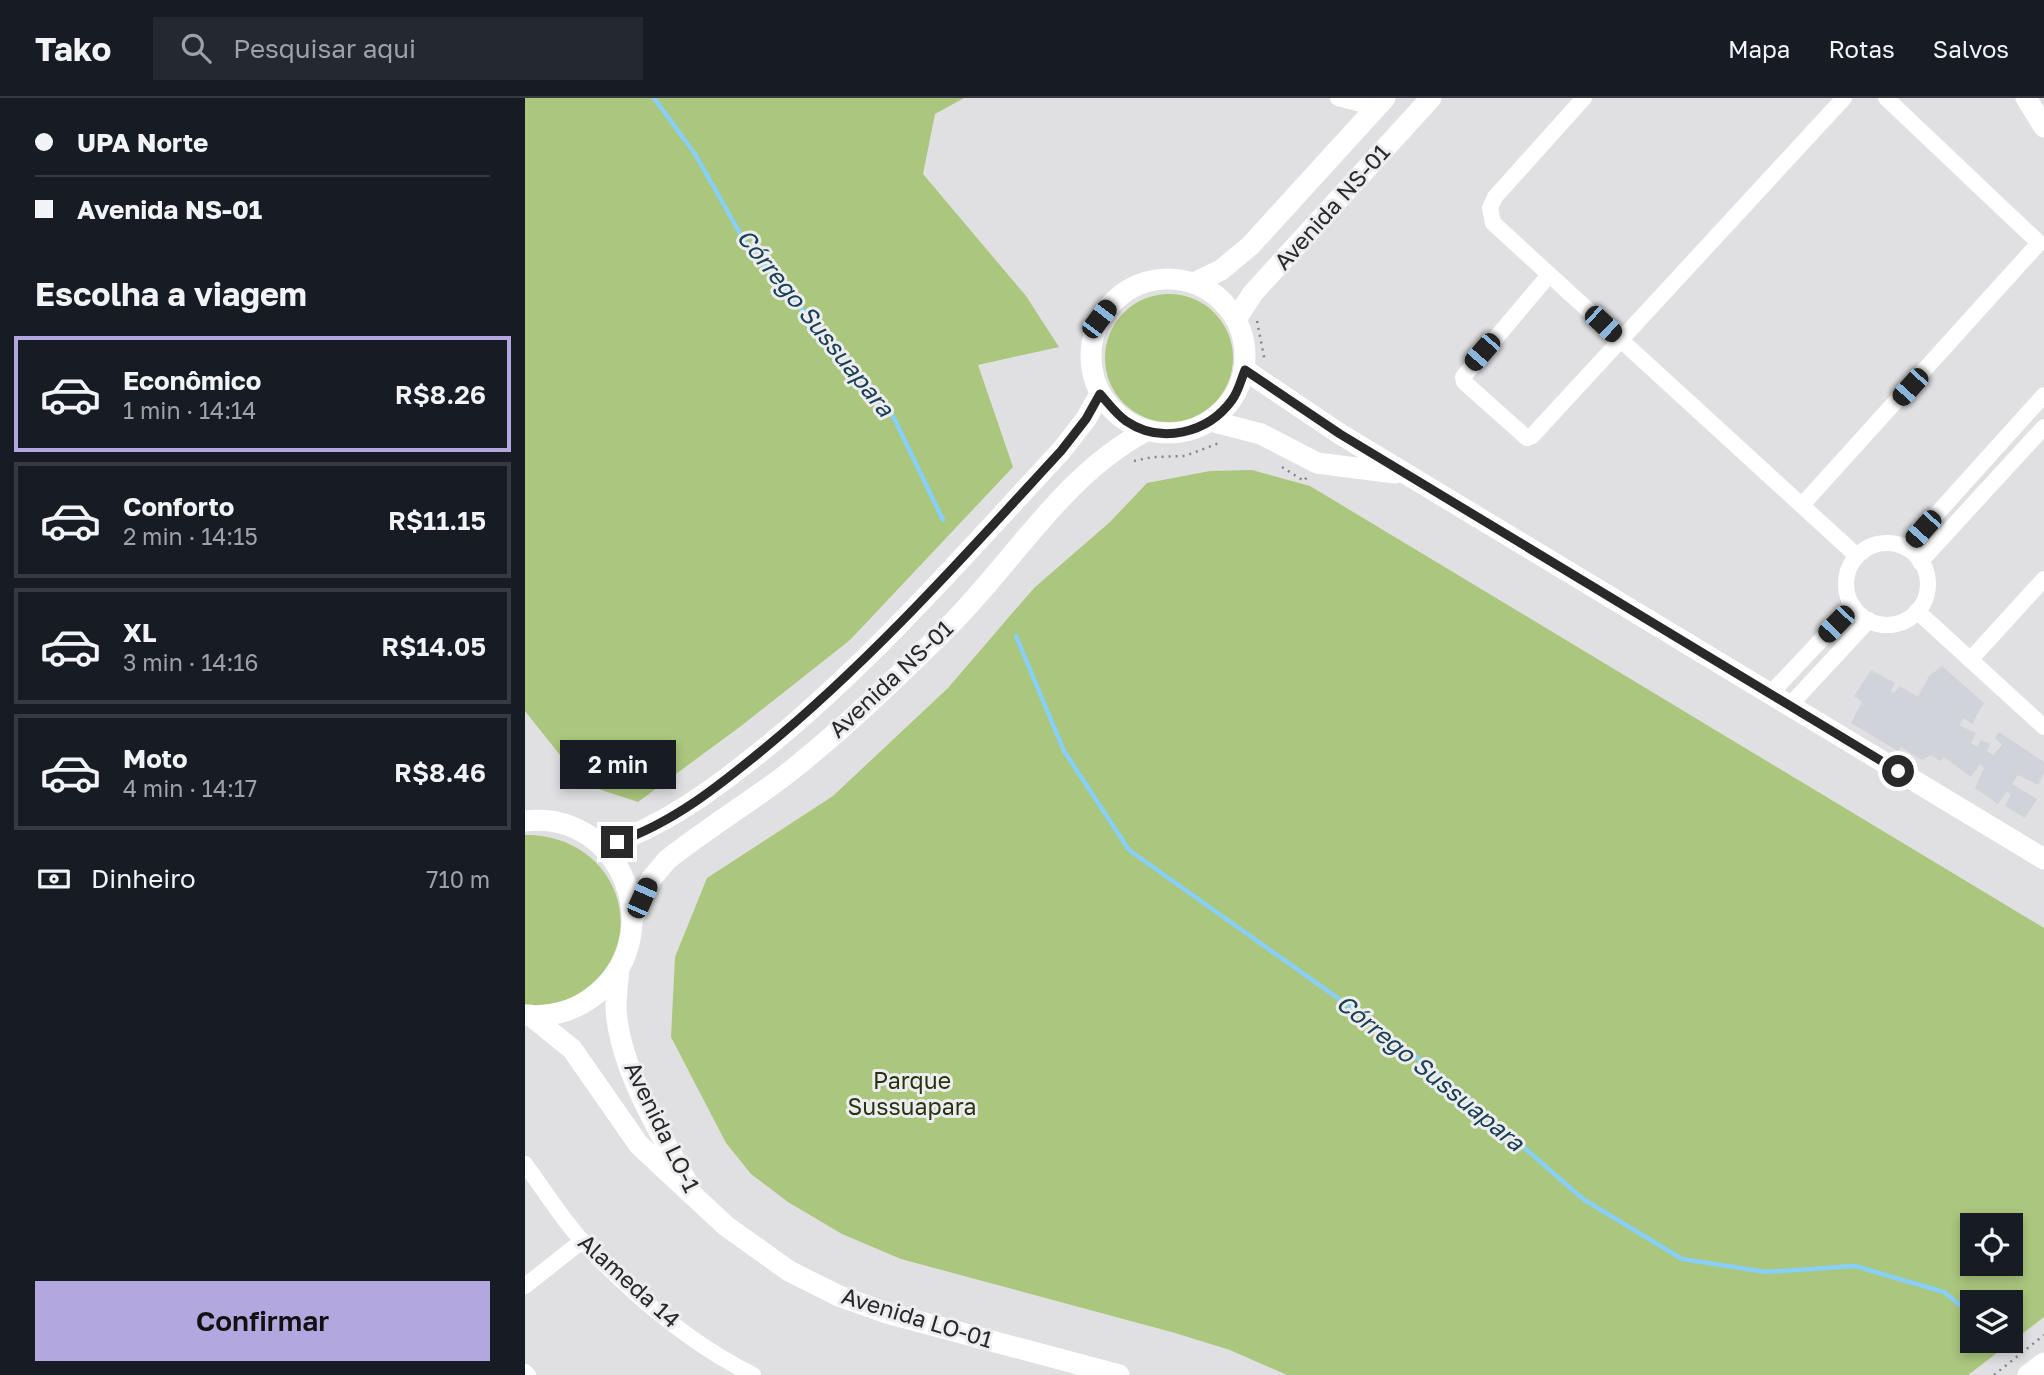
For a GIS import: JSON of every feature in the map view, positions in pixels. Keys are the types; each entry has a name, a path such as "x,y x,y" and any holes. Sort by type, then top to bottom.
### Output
{"street":[{"path":"1338,98 1381,103"},
{"name":"Avenida NS-01","path":"1236,318 1253,293 1431,98"},
{"path":"1584,98 1495,197 1490,211 1499,229 1857,556"},
{"path":"1549,275 1465,371 1463,379 1527,438 1532,436 1621,341 1844,98"},
{"path":"1802,505 2039,243 1886,98"},
{"path":"2026,98 2044,127"},
{"name":"Avenida NS-01","path":"1194,283 1221,270 1250,246 1381,103"},
{"path":"1255,369 1233,399 1211,421 1186,432 1146,431 1125,421 1100,394 1091,370 1091,344 1099,319 1114,299 1136,285 1160,278 1194,283 1223,301 1236,318 1255,369 1340,434 1418,478 2044,859"},
{"name":"Avenida NS-01","path":"602,847 633,837 690,805 805,715 887,639 1061,451 1086,419 1100,394"},
{"path":"1906,548 2044,395"},
{"path":"1211,421 1261,434 1317,463 1334,467 1381,469 1418,478"},
{"path":"1920,562 2044,427"},
{"name":"Avenida NS-01","path":"633,918 651,879 667,860 789,772 887,686 951,624 1089,470 1118,446 1146,431"},
{"path":"1879,544 1906,548 1920,562 1927,587 1917,611 1894,624 1868,620 1853,606 1847,593 1846,579 1857,556 1879,544"},
{"path":"1970,660 2044,579"},
{"path":"1771,693 1853,606"},
{"path":"1917,611 2044,727"},
{"path":"1790,705 1868,620"},
{"path":"526,820 555,822 580,831 602,847 619,867 630,892 633,918 630,944 619,969 603,989 581,1005 556,1014 527,1015"},
{"name":"Avenida LO-1","path":"619,969 616,1007 619,1032 630,1066 661,1135 698,1202"},
{"name":"Avenida LO-1","path":"527,1015 572,1049 639,1145 698,1202"},
{"name":"Alameda 14","path":"525,1164 582,1241 698,1342 753,1375"},
{"name":"Avenida LO-01","path":"698,1202 775,1262 847,1299 895,1316 1119,1375"},
{"path":"525,1286 582,1241"},
{"path":"2028,1375 2044,1363"}],"path":[{"path":"1255,369 1257,321 1261,311"},
{"path":"1123,464 1153,457 1185,456 1226,440"},
{"path":"1272,460 1304,481 1317,463"},
{"path":"1994,1375 2044,1335"}],"shaded area":[{"path":"1942,666 1984,703 1972,724 1964,718 1959,725 1976,733 1971,743 1977,747 1981,740 1990,744 1987,751 1993,755 2002,745 1995,738 1999,732 2044,762 2044,773 2038,785 2018,775 2012,784 2037,799 2025,818 2005,806 2011,794 2007,791 1998,804 1975,788 1984,768 1980,764 1971,777 1944,757 1940,761 1931,755 1922,760 1901,747 1898,751 1851,723 1862,702 1854,696 1871,670 1895,683 1891,691 1894,693 1900,686 1918,697 1929,676"}],"green space":[{"path":"525,98 964,98 935,114 923,174 1026,296 1059,347 978,365 1013,467 850,640 741,726 638,802 583,784 525,711"},
{"path":"1169,294 1193,299 1214,313 1228,334 1233,358 1228,382 1214,403 1193,417 1169,422 1145,417 1124,403 1110,382 1105,358 1110,334 1124,313 1145,299"},
{"name":"Parque Sussuapara","path":"1252,470 1310,486 2044,928 2044,1317 2023,1333 2023,1290 1960,1290 1960,1353 1997,1353 1968,1375 1287,1375 1230,1350 1175,1333 901,1259 842,1234 788,1202 751,1174 726,1143 671,1037 675,957 707,878 833,796 948,688 1034,588 1110,522 1147,483 1210,471"},
{"path":"525,835 558,840 584,853 604,872 617,896 621,922 616,949 601,974 576,996 545,1006 525,1006"}],"waterway":[{"name":"Córrego Sussuapara","path":"654,98 695,154 745,242 894,418 943,520"},
{"name":"Córrego Sussuapara","path":"1016,636 1064,751 1129,850 1380,1028 1464,1095 1583,1199 1682,1259 1766,1272 1855,1266 1944,1292 1960,1305"}],"route":[{"path":"617,842 672,817 737,771 805,715 887,639 1061,451 1086,419 1100,394 1125,421 1146,431 1167,434 1186,432 1211,421 1233,399 1245,370 1340,434 1418,478 1898,771"}]}
